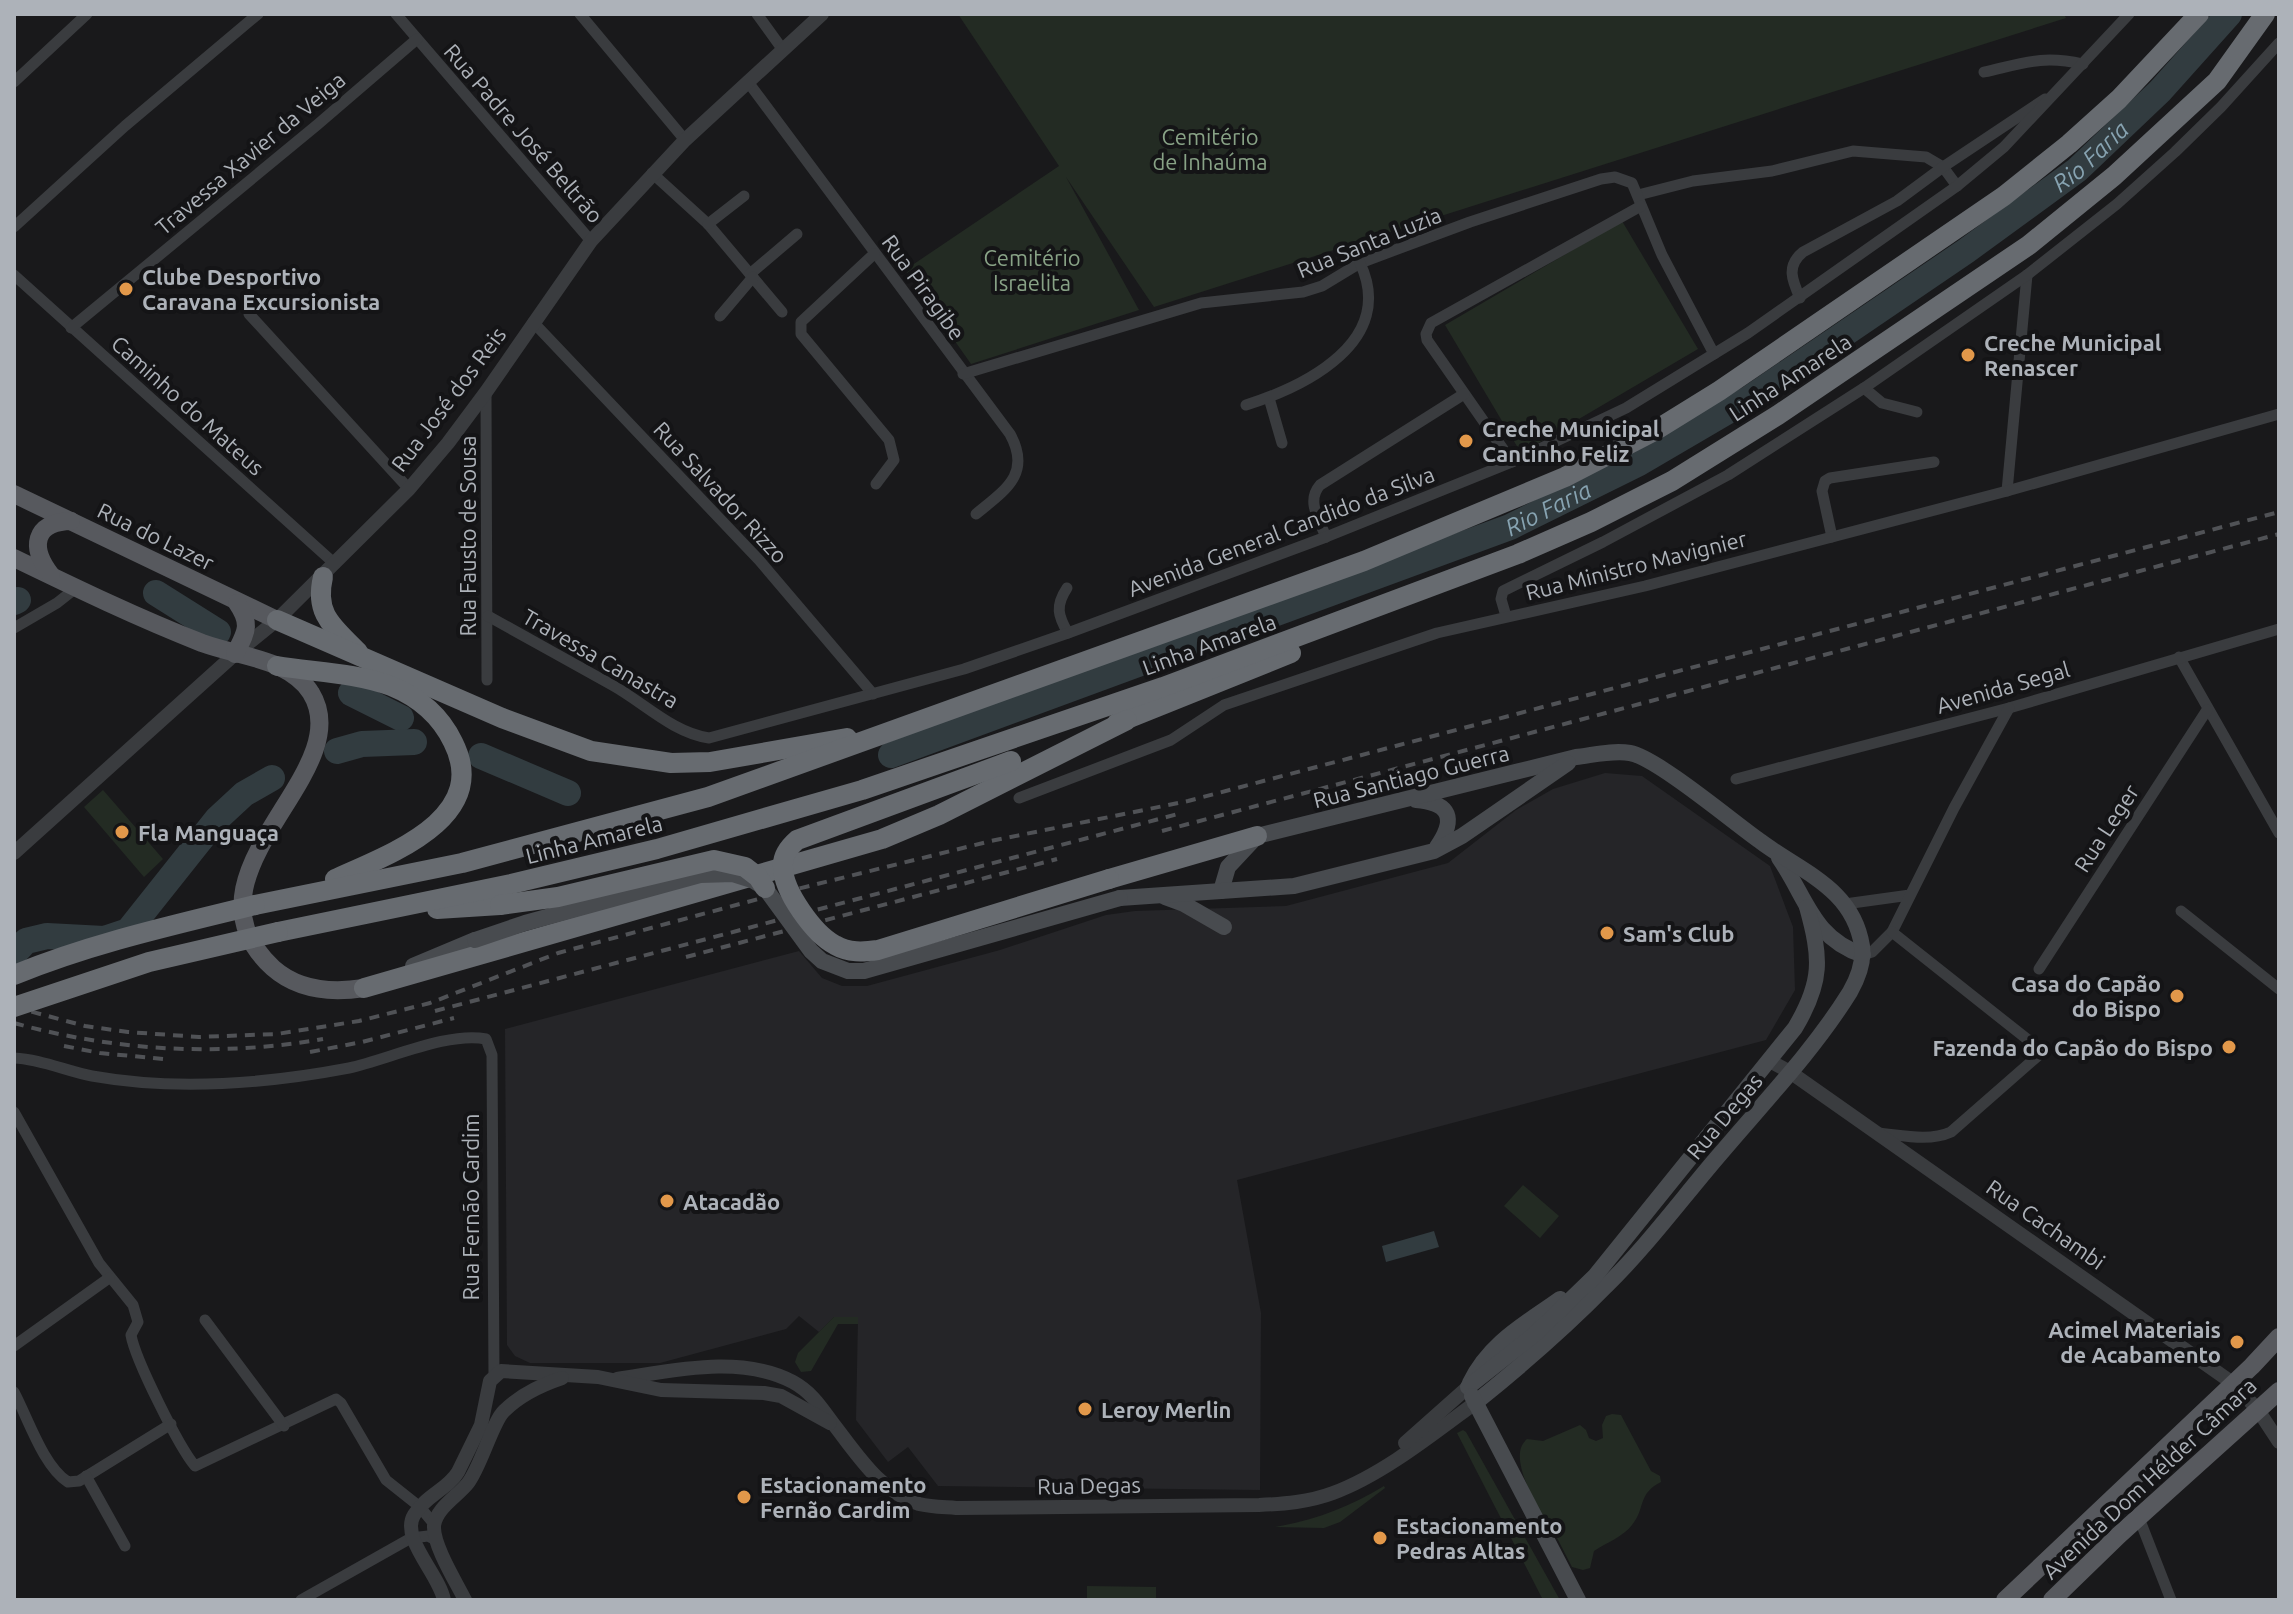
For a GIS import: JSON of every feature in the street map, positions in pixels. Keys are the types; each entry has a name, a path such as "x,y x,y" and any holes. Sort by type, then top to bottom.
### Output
{"highway":[{"name":"Linha Amarela","path":"14,975 151,930 309,893 462,863 708,797 1364,561 1518,498 1610,455 1719,391 2004,196 2119,99 2199,14"},
{"name":"Linha Amarela","path":"14,1007 149,962 511,884 657,849 848,794 1011,741 1380,607 1518,554 1591,522 1672,481 1778,415 2029,245 2114,176 2217,81 2265,14"},
{"path":"2217,81 2279,16"},
{"path":"329,570 320,595 324,613 364,658"},
{"path":"1257,836 878,950 861,952 834,945 821,935 792,896 782,869 788,848 797,840 1127,720 1310,646 1380,607"},
{"path":"277,620 502,718 591,751 634,759 671,763 710,762 906,727"},
{"path":"277,666 366,680 390,686 412,697 439,719 455,746 460,763 456,797 446,814 427,833 309,893"},
{"path":"364,988 882,839 939,815 1127,720"},
{"path":"361,914 500,905 558,897 714,860 745,867 758,877 765,888"}],"main road":[{"name":"Rua do Lazer","path":"14,494 277,620"},
{"path":"53,577 41,561 38,540 46,527 71,521"},
{"path":"14,558 184,635 277,666 299,679 310,691 317,706 319,726 312,760 264,837 243,898 250,938 263,959 296,983 323,991 364,988 475,940 525,923 700,875 733,874 765,888"},
{"path":"235,654 246,631 247,621 237,603"},
{"name":"Rua Santiago Guerra","path":"1257,836 1576,757 1615,753 1641,756 1776,853 1819,878 1845,904"},
{"name":"Rua Santiago Guerra","path":"765,888 811,951 834,967 864,971 1120,898 1294,886 1434,851 1462,836 1576,757"},
{"path":"1406,799 1434,802 1448,815 1447,833 1434,851"},
{"path":"1221,891 1228,867 1257,836"},
{"name":"Rua Santiago Guerra","path":"1776,853 1807,907"},
{"path":"1160,895 1184,904 1224,927"},
{"path":"1845,904 1856,926 1863,955"},
{"path":"1807,907 1814,920 1835,943 1863,955"},
{"name":"Rua Degas","path":"1471,1395 1478,1366 1493,1348 1595,1276 1795,1028 1813,991 1818,951 1807,907"},
{"name":"Rua Degas","path":"1471,1395 1536,1354 1610,1283 1790,1072 1850,991 1863,955"},
{"name":"Avenida Dom Hélder Câmara","path":"2005,1600 2234,1384 2279,1337"},
{"name":"Avenida Dom Hélder Câmara","path":"2052,1600 2279,1391"},
{"path":"1471,1395 1578,1600"},
{"path":"2139,1518 2132,1495 2133,1485 2140,1474"}],"street":[{"path":"14,82 87,14"},
{"path":"14,227 125,126 258,14"},
{"name":"Rua Padre José Beltrão","path":"396,14 591,241"},
{"path":"580,14 685,140"},
{"path":"757,14 783,50"},
{"name":"Rua José dos Reis","path":"14,853 235,654 277,620 409,489 486,392 591,241 685,140 822,14"},
{"name":"Avenida General Candido da Silva","path":"695,736 709,738 725,735 964,669 1068,633 1326,537 1512,462 1626,408 1800,298 1957,186 2004,147 2129,14"},
{"name":"Travessa Xavier da Veiga","path":"71,328 417,39"},
{"path":"1506,616 1501,599 1503,591 1512,585 1603,542 1703,489 1864,388 2027,275 2117,204 2175,152 2279,43"},
{"path":"1984,72 2055,58 2083,64"},
{"name":"Rua Piragibe","path":"748,82 1019,450 1020,461 1006,490 976,514"},
{"path":"1800,298 1791,269 1794,259 1897,201 2059,90"},
{"path":"1512,462 1427,340 1431,323 1639,200 1693,181 1772,171 1853,151 1926,157 1943,167 1957,186"},
{"path":"652,173 708,224 782,312"},
{"name":"Rua Santa Luzia","path":"963,374 1201,303 1303,292 1322,286 1360,263 1470,222 1601,179 1625,179 1632,183 1639,200"},
{"path":"708,224 744,196"},
{"path":"1639,200 1662,255 1714,354"},
{"path":"720,316 751,276 797,234"},
{"path":"874,254 801,322 799,328 889,440 894,460 876,484"},
{"path":"1246,405 1269,398 1321,372 1354,339 1364,323 1368,305 1368,288 1360,263"},
{"name":"Caminho do Mateus","path":"14,275 329,570"},
{"path":"2007,491 2027,275"},
{"path":"249,314 409,489"},
{"name":"Rua Salvador Rizzo","path":"533,322 759,560 873,694"},
{"path":"1864,388 1882,403 1917,412"},
{"name":"Rua Fausto de Sousa","path":"486,392 487,680"},
{"path":"1326,537 1312,501 1313,493 1320,485 1464,394"},
{"path":"1269,398 1282,443"},
{"name":"Rua Ministro Mavignier","path":"1019,798 1171,740 1224,705 1437,633 1645,586 2007,491 2279,414"},
{"path":"1832,537 1822,491 1825,481 1934,462"},
{"path":"14,628 76,588"},
{"path":"1067,588 1058,602 1058,610 1068,633"},
{"name":"Travessa Canastra","path":"488,616 612,685 695,736"},
{"name":"Avenida Segal","path":"1736,779 2009,708 2279,629"},
{"path":"2179,657 2279,833"},
{"path":"1863,955 1872,952 1892,932 2009,708"},
{"name":"Rua Leger","path":"2039,969 2207,710"},
{"path":"1845,904 1910,895"},
{"path":"2181,911 2279,989"},
{"path":"1877,1133 1924,1137 1951,1132 2040,1054 2037,1047 1892,932"},
{"name":"Rua Fernão Cardim","path":"14,1058 90,1076 154,1083 257,1082 350,1068 464,1037 486,1039 492,1055 494,1376"},
{"name":"Rua Cachambi","path":"1770,1061 2234,1384 2258,1410 2279,1442"},
{"path":"14,1112 109,1278 133,1305 138,1322 131,1335 141,1364 195,1466 336,1399 386,1480 420,1507 434,1524 436,1540 465,1600"},
{"path":"14,1346 109,1278"},
{"path":"205,1320 284,1426"},
{"name":"Rua Degas","path":"511,1371 617,1379 682,1369 716,1368 765,1373 790,1381 814,1397 882,1484 899,1496 922,1505 956,1508 1273,1504 1332,1493 1372,1474 1471,1395"},
{"path":"434,1524 442,1510 468,1483 509,1407 517,1383 511,1371 501,1371 494,1376 471,1449 455,1478 429,1497 411,1521 411,1538 437,1578 444,1600"},
{"path":"672,1391 693,1383 750,1382 765,1373"},
{"name":"Rua Degas","path":"509,1407 540,1385 570,1376"},
{"name":"Rua Degas","path":"617,1379 640,1387 672,1391 781,1396 834,1425"},
{"path":"14,1392 32,1432 58,1473 64,1480 74,1483 171,1424"},
{"path":"488,1400 497,1410 509,1407"},
{"path":"86,1476 125,1546"},
{"path":"2139,1518 2171,1600"},
{"path":"301,1600 411,1538 428,1536 436,1540"}],"shaded area":[{"path":"1605,773 1642,776 1770,866 1793,927 1795,990 1766,1040 1237,1180 1261,1313 1260,1490 938,1486 908,1447 888,1462 856,1420 858,1318 834,1317 819,1332 799,1316 786,1329 660,1363 530,1363 515,1356 507,1345 505,1029 799,951 822,978 842,986 867,986 1000,950 1106,915 1135,911 1286,906 1448,863 1516,810 1553,789"},
{"path":"1434,1231 1439,1247 1386,1262 1382,1246"}],"green space":[{"name":"Cemitério de Inhaúma","path":"958,14 2064,14 2066,18 1154,307 1066,177 1139,310 971,364 905,270 1059,166"},
{"path":"1622,221 1698,349 1521,453 1445,325"},
{"name":"Fla Manguaça","path":"103,790 163,859 144,877 84,807"},
{"path":"1523,1185 1559,1216 1540,1238 1504,1206"},
{"path":"834,1317 858,1317 858,1324 838,1324 811,1371 801,1372 795,1362 798,1353"},
{"path":"1621,1415 1651,1471 1660,1476 1661,1482 1648,1491 1629,1529 1594,1551 1590,1568 1583,1570 1572,1567 1555,1534 1546,1528 1522,1470 1521,1447 1527,1439 1543,1441 1580,1425 1589,1438 1596,1441 1603,1438 1602,1425 1606,1416"},
{"path":"1463,1430 1560,1600 1543,1600 1457,1433"},
{"path":"1384,1486 1340,1522 1324,1528 1275,1527 1332,1512"},
{"path":"1087,1586 1156,1587 1156,1600 1087,1600"}],"waterway":[{"name":"Rio Faria","path":"891,755 1510,527 1639,463 1750,398 1966,251 2077,170 2160,91 2229,14"},
{"path":"156,593 218,632"},
{"path":"14,602 18,600"},
{"path":"351,693 401,718"},
{"name":"Rio Faria","path":"337,751 362,744 414,742"},
{"name":"Rio Faria","path":"481,756 568,793"},
{"name":"Rio Faria","path":"14,954 26,941 47,936 104,939 128,931 217,819 244,794 272,778"}],"railway":[{"path":"14,1007 85,1026 199,1037 277,1034 359,1021 430,1003 558,953 777,894 991,841 1188,801 2279,512"},
{"path":"1162,831 2279,534"},
{"path":"435,1011 1178,814"},
{"path":"686,957 1057,859"},
{"path":"310,1052 454,1018"},
{"path":"14,1023 90,1040 168,1048 246,1048 323,1039"},
{"path":"64,1046 163,1059"}],"place":[{"name":"Clube Desportivo Caravana Excursionista","path":"126,289"},
{"name":"Creche Municipal Renascer","path":"1968,355"},
{"name":"Creche Municipal Cantinho Feliz","path":"1466,441"},
{"name":"Fla Manguaça","path":"122,832"},
{"name":"Sam's Club","path":"1607,933"},
{"name":"Casa do Capão do Bispo","path":"2177,996"},
{"name":"Fazenda do Capão do Bispo","path":"2229,1047"},
{"name":"Atacadão","path":"667,1201"},
{"name":"Acimel Materiais de Acabamento","path":"2237,1342"},
{"name":"Leroy Merlin","path":"1085,1409"},
{"name":"Estacionamento Fernão Cardim","path":"744,1497"},
{"name":"Estacionamento Pedras Altas","path":"1380,1538"}],"park label":[{"name":"Cemitério Israelita","path":"1032,270"}]}
